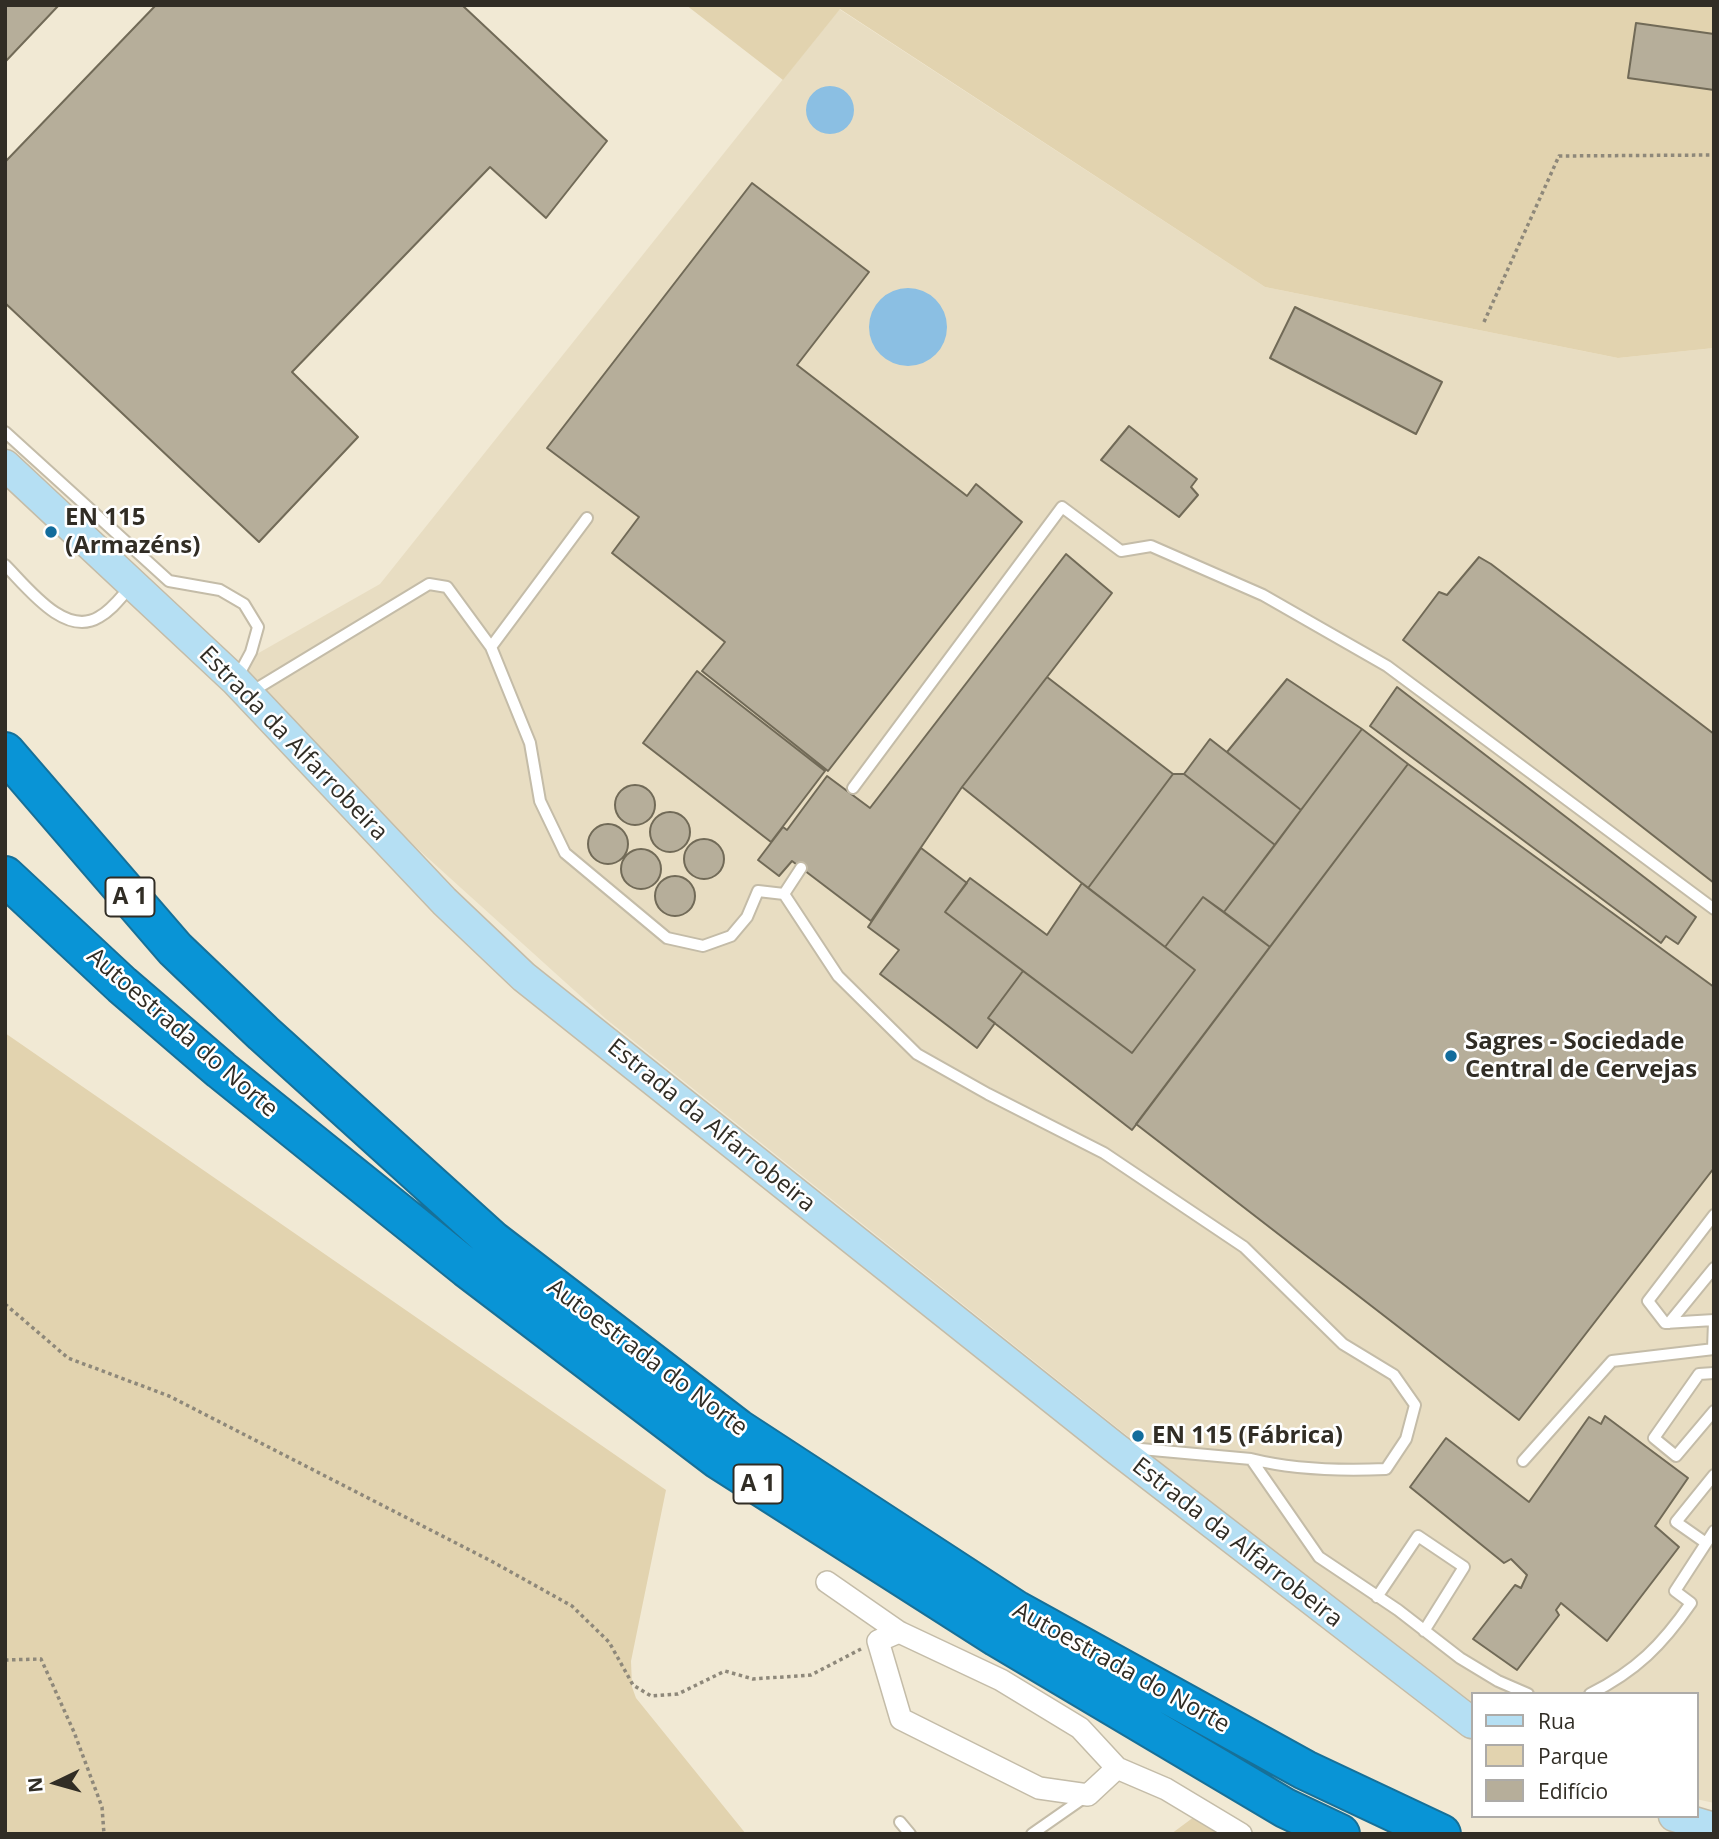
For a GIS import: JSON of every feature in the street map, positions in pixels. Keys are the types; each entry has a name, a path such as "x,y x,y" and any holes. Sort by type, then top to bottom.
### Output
{"highway":[{"name":"Autoestrada do Norte","path":"5,752 175,949 263,1033 492,1241 738,1429 1017,1611 1305,1770 1441,1834"},
{"name":"Autoestrada do Norte","path":"5,876 122,985 232,1078 467,1268 718,1458 997,1637 1285,1808 1340,1834"}],"main road":[{"name":"Estrada da Alfarrobeira","path":"5,465 242,687 444,901 524,977 1114,1447 1470,1721"},
{"path":"1681,1818 1714,1828"}],"street":[{"path":"827,1582 899,1632 1001,1680 1080,1728 1117,1768 1166,1789 1241,1834"},
{"path":"899,1632 878,1641 901,1719 1039,1788 1088,1795 1117,1768"}],"lane":[{"path":"5,432 169,581 220,590 244,604 258,627 242,687"},
{"path":"853,788 1062,507 1121,551 1151,546 1264,595 1387,666 1714,909"},
{"path":"491,647 587,518"},
{"path":"5,565 50,609 73,623 97,619 109,611 133,584"},
{"path":"242,687 429,584 447,587 491,647 530,743 540,801 565,853 667,938 703,947 731,936 747,917 758,891 784,894"},
{"path":"784,894 801,868"},
{"path":"784,894 838,976 917,1054 988,1094 1104,1153 1244,1247 1343,1344 1394,1375 1415,1405 1406,1439 1386,1469 1353,1471 1276,1465 1251,1459 1114,1447"},
{"path":"1523,1461 1612,1361 1713,1349 1714,1321 1665,1323 1647,1301 1714,1215"},
{"path":"1669,1323 1714,1268"},
{"path":"1714,1373 1699,1374 1654,1438 1676,1457 1714,1411"},
{"path":"1251,1459 1319,1557 1398,1610 1460,1658 1498,1681 1523,1692"},
{"path":"1706,1543 1676,1522 1714,1475"},
{"path":"1593,1692 1636,1667 1675,1626 1691,1603 1675,1591 1714,1531"},
{"path":"1377,1597 1418,1536 1464,1567 1424,1631"},
{"path":"1032,1834 1088,1795"},
{"path":"900,1822 910,1834"}],"path":[{"path":"1484,322 1559,156 1714,155"},
{"path":"5,1304 68,1358 169,1396 494,1562 572,1606 609,1642 633,1685 651,1696 678,1694 725,1671 753,1679 811,1675 878,1641"},
{"path":"5,1660 41,1659 74,1732 102,1807 104,1834"}],"shaded area":[{"path":"839,9 1265,287 1618,358 1714,348 1714,1803 1698,1799 1698,1692 1470,1692 1470,1704 1439,1685 606,1019 388,822 241,663 380,584"}],"green space":[{"path":"686,5 1714,5 1714,348 1618,358 1265,287 840,9 783,80"},
{"path":"5,1033 666,1490 631,1661 632,1687 636,1698 746,1834 5,1834"},
{"path":"1202,1811 1242,1834 1171,1834"}],"water":[{"path":"830,86 847,93 854,110 847,127 830,134 813,127 806,110 813,93"},
{"path":"908,288 923,291 935,300 944,312 947,327 944,342 935,354 923,363 908,366 893,363 881,354 872,342 869,327 872,312 881,300 893,291"}],"building":[{"path":"5,5 59,5 5,62"},
{"path":"156,5 462,5 607,141 546,218 490,167 292,372 358,437 259,542 5,303 5,162"},
{"path":"1636,23 1714,34 1714,90 1628,78"},
{"path":"752,183 869,272 797,365 967,496 976,484 1022,522 828,771 702,671 725,642 612,553 639,517 547,448"},
{"path":"1295,307 1442,382 1416,434 1270,358"},
{"path":"1129,426 1197,479 1191,487 1198,495 1179,517 1101,460"},
{"path":"1066,554 1112,593 962,787 871,921 792,861 779,876 758,860 783,827 787,830 827,776 870,808"},
{"path":"1479,557 1714,734 1714,883 1403,640 1439,592 1447,595"},
{"path":"697,671 825,771 771,842 643,743"},
{"path":"1047,677 1173,774 1088,888 962,787"},
{"path":"1287,679 1362,729 1301,810 1227,752"},
{"path":"1397,687 1696,917 1678,944 1666,936 1661,943 1370,726"},
{"path":"1362,729 1408,764 1270,947 1224,912"},
{"path":"1210,739 1301,810 1275,845 1184,774"},
{"name":"Sagres - Sociedade Central de Cervejas","path":"1408,764 1714,987 1714,1168 1519,1420 1136,1124"},
{"path":"1173,774 1184,774 1275,845 1224,912 1203,897 1165,947 1088,888"},
{"path":"635,785 643,786 649,791 654,797 654,813 649,819 643,824 635,825 627,824 621,819 616,813 615,805 616,797 621,791 627,786"},
{"path":"670,812 678,813 684,818 689,824 689,840 684,846 678,851 670,852 662,851 656,846 651,840 650,832 651,824 656,818 662,813"},
{"path":"608,824 616,825 622,830 627,836 627,852 622,858 616,863 608,864 600,863 594,858 589,852 588,844 589,836 594,830 600,825"},
{"path":"704,839 712,840 718,845 723,851 723,867 718,873 712,878 704,879 696,878 690,873 685,867 684,859 685,851 690,845 696,840"},
{"path":"921,848 967,883 945,912 1023,971 988,1018 995,1023 977,1048 880,974 899,950 868,927"},
{"path":"641,849 649,850 655,855 660,861 660,877 655,883 649,888 641,889 633,888 627,883 622,877 621,869 622,861 627,855 633,850"},
{"path":"675,876 683,877 689,882 694,888 694,904 689,910 683,915 675,916 667,915 661,910 656,904 655,896 656,888 661,882 667,877"},
{"path":"970,878 1047,935 1082,883 1195,970 1132,1053 945,912"},
{"path":"1203,897 1270,947 1132,1130 988,1018 1023,971 1132,1053 1195,970 1165,947"},
{"path":"1605,1416 1688,1478 1655,1526 1679,1547 1607,1641 1561,1603 1556,1610 1559,1615 1517,1670 1473,1639 1515,1585 1521,1588 1527,1575 1511,1559 1504,1563 1410,1487 1446,1438 1529,1502 1589,1417 1601,1424"}],"place":[{"name":"EN 115 (Armazéns)","path":"51,532"},
{"name":"Sagres - Sociedade Central de Cervejas","path":"1451,1056"},
{"name":"EN 115 (Fábrica)","path":"1138,1436"}]}
